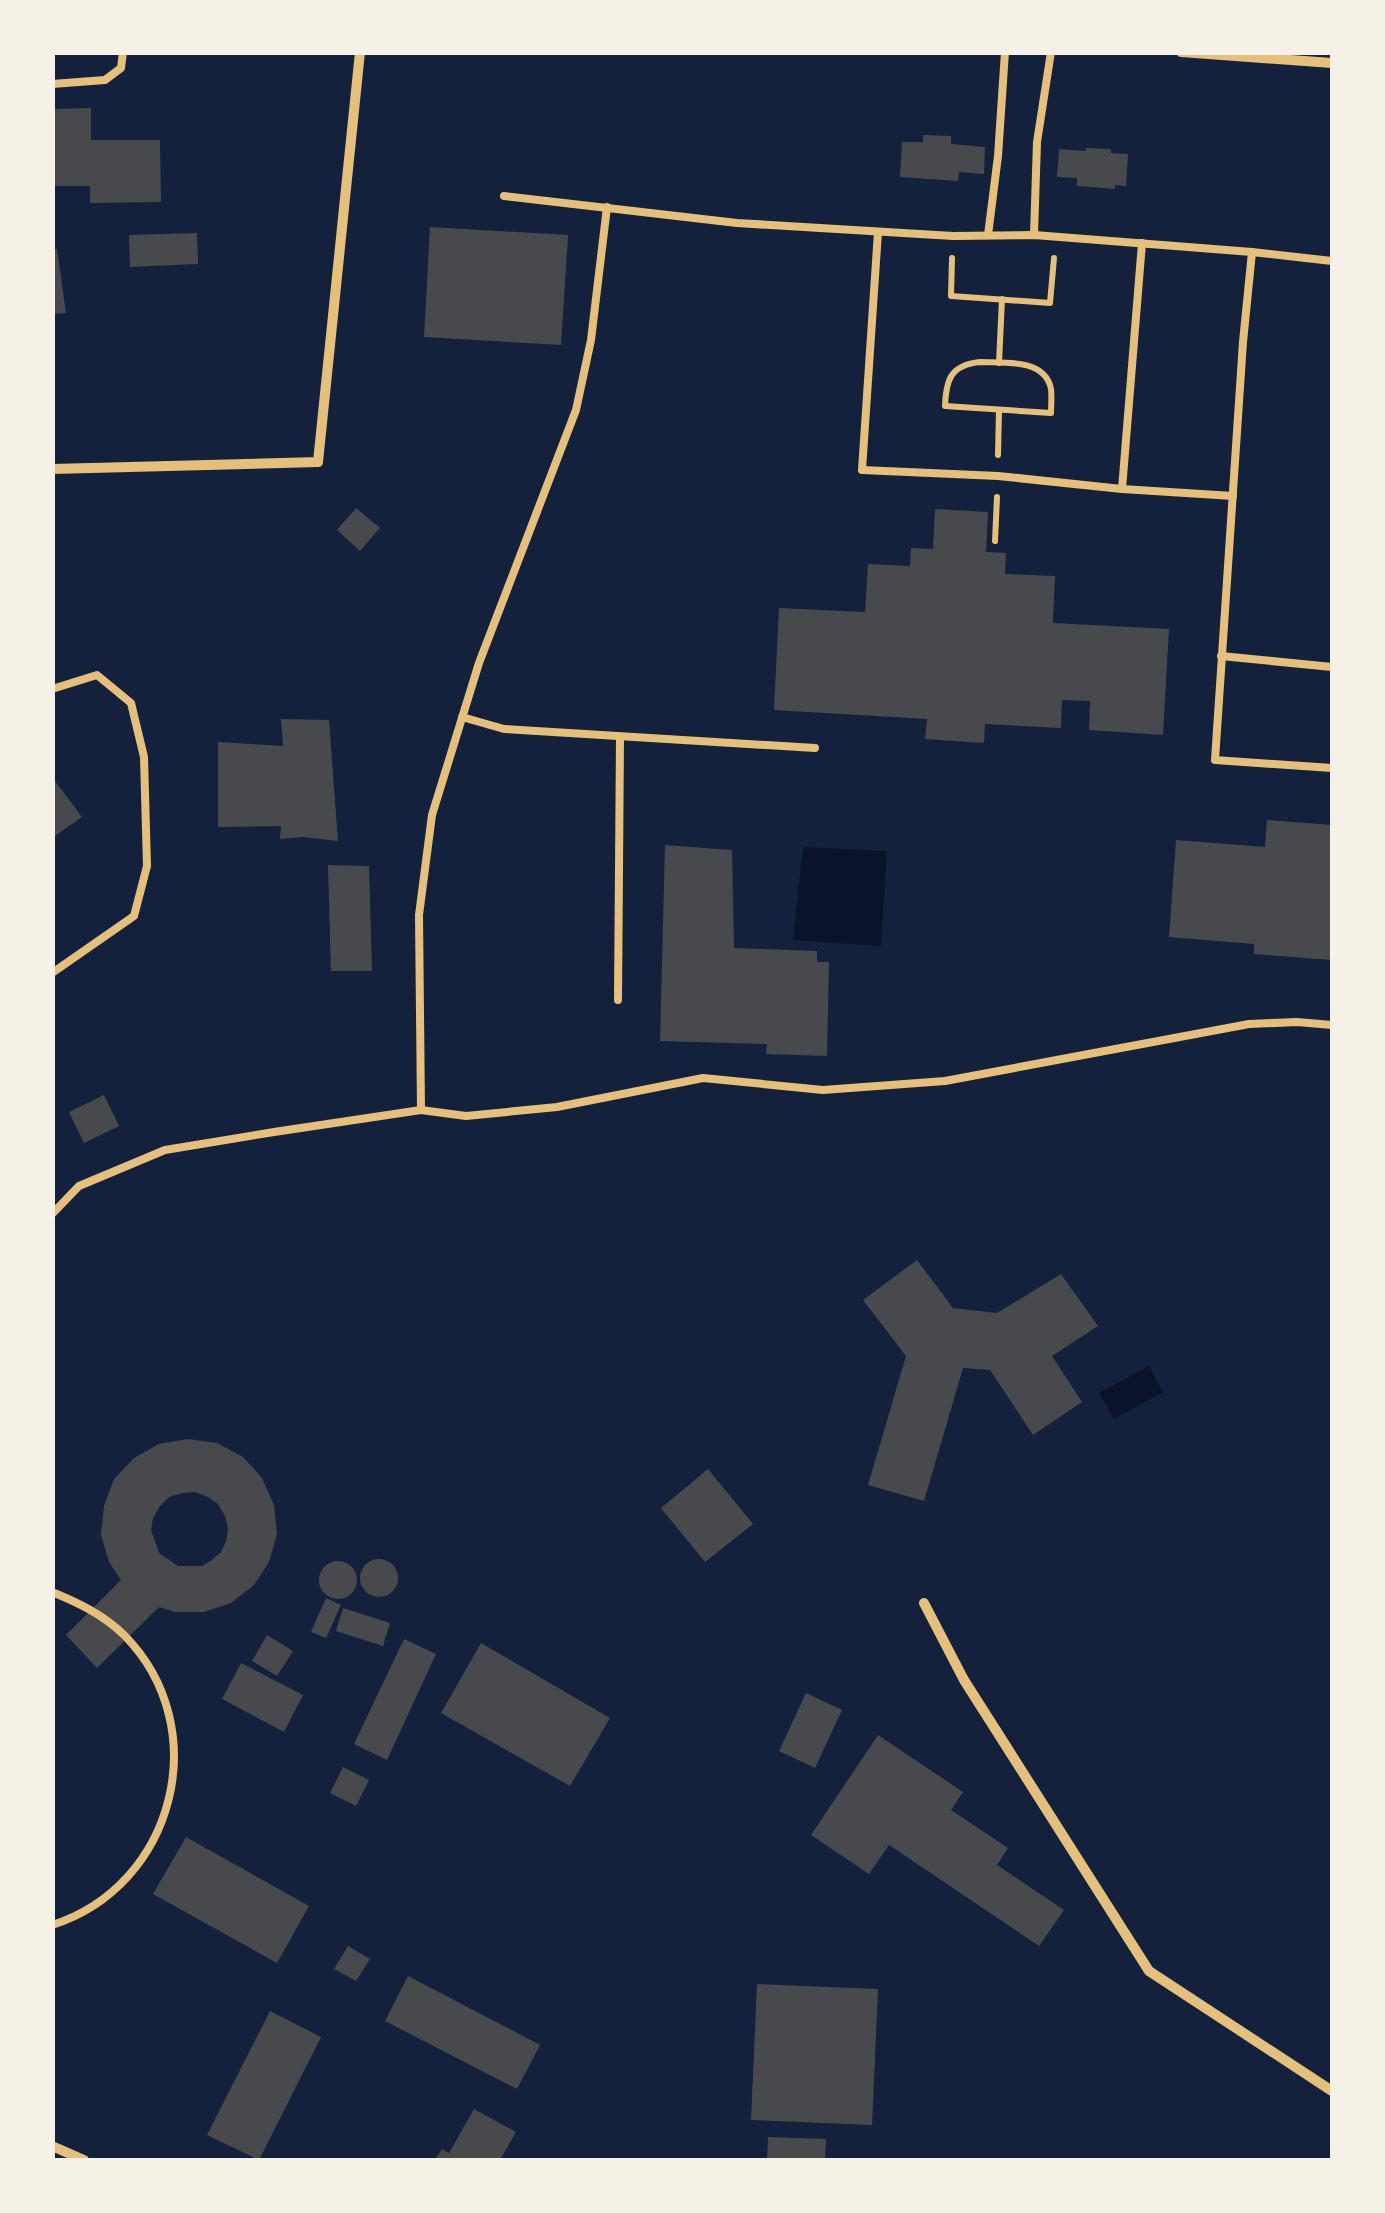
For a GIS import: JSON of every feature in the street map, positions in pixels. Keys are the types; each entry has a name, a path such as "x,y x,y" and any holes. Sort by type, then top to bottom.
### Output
{"street":[{"path":"52,469 318,462 360,52"},
{"path":"1181,52 1332,63"},
{"path":"924,1603 964,1680 1148,1970 1332,2091"},
{"path":"52,2146 84,2160"}],"lane":[{"path":"52,84 104,80 121,68 123,52"},
{"path":"988,236 1005,52"},
{"path":"1034,234 1037,142 1051,52"},
{"path":"504,196 738,224 953,236 1034,234 1332,261"},
{"path":"420,1110 419,915 432,815 479,662 576,410 591,340 607,207"},
{"path":"878,232 862,470 998,476 1233,496"},
{"path":"1122,489 1142,244"},
{"path":"1252,252 1215,760 1332,768"},
{"path":"1220,656 1332,666"},
{"path":"52,690 97,675 131,703 144,756 147,866 134,916 52,973"},
{"path":"462,717 504,729 814,748"},
{"path":"618,1000 620,737"},
{"path":"52,1214 79,1186 165,1150 420,1110 466,1116 557,1106 703,1078 823,1090 945,1081 1249,1024 1332,1025"},
{"path":"52,1592 89,1608 125,1636 155,1676 172,1724 175,1773 163,1822 138,1866 102,1901 52,1925"}],"path":[{"path":"953,236 951,296 1050,302 1056,237"},
{"path":"999,362 1002,299"},
{"path":"969,363 1030,366 1047,378 1051,413 999,410 945,406 946,384 969,363"},
{"path":"996,541 999,410"}],"water":[{"path":"803,847 887,851 881,946 793,940"},
{"path":"1149,1366 1163,1392 1114,1419 1099,1393"}],"building":[{"path":"91,108 91,140 160,140 161,202 90,203 90,186 52,186 52,109"},
{"path":"923,135 951,136 951,144 985,147 984,174 959,172 958,181 900,177 902,142 923,142"},
{"path":"1059,149 1128,154 1126,186 1077,186 1077,178 1057,177"},
{"path":"430,227 568,235 561,345 424,337"},
{"path":"197,233 198,264 130,267 129,235"},
{"path":"57,249 66,313 52,314 52,250"},
{"path":"356,508 380,528 360,551 337,530"},
{"path":"935,509 988,512 986,552 1006,553 1005,574 1055,576 1053,623 1169,629 1163,735 1089,730 1090,701 1062,700 1061,728 985,724 984,743 925,739 927,719 774,710 779,608 865,612 868,564 910,566 911,548 933,549"},
{"path":"281,719 329,720 338,841 280,839 281,826 218,827 218,742 283,746"},
{"path":"52,777 82,817 52,838"},
{"path":"1267,820 1332,825 1332,960 1254,954 1254,944 1169,937 1176,840 1265,847"},
{"path":"665,845 732,850 734,948 817,951 817,962 829,962 827,1056 766,1054 767,1044 660,1041"},
{"path":"328,865 369,866 372,971 331,971"},
{"path":"104,1095 119,1126 84,1143 69,1112"},
{"path":"917,1260 953,1308 997,1313 1061,1274 1098,1326 1052,1356 1082,1402 1033,1435 990,1370 963,1368 924,1501 868,1485 906,1356 863,1300"},
{"path":"188,1439 217,1443 243,1457 262,1478 274,1505 277,1534 269,1562 254,1585 231,1603 204,1612 175,1612 159,1607 97,1668 66,1635 121,1580 109,1562 101,1535 104,1506 114,1479 134,1458 159,1444","holes":["195,1492 208,1497 225,1516 226,1541 221,1552 202,1566 178,1566 159,1553 151,1530 153,1518 169,1497"]},
{"path":"708,1469 753,1524 705,1562 661,1508"},
{"path":"379,1559 393,1564 398,1578 393,1592 379,1597 365,1592 360,1578 365,1564"},
{"path":"338,1561 352,1566 357,1580 352,1594 338,1599 324,1594 319,1580 324,1566"},
{"path":"326,1598 341,1605 326,1638 311,1632"},
{"path":"343,1608 390,1623 383,1646 336,1631"},
{"path":"267,1635 293,1651 277,1676 252,1661"},
{"path":"404,1639 436,1654 387,1760 354,1744"},
{"path":"481,1643 610,1718 570,1786 441,1713"},
{"path":"241,1663 303,1695 284,1732 222,1699"},
{"path":"806,1693 842,1710 815,1768 779,1751"},
{"path":"878,1735 963,1792 951,1810 1008,1848 997,1865 1064,1910 1039,1946 889,1845 869,1874 811,1835"},
{"path":"343,1767 369,1780 356,1806 330,1793"},
{"path":"186,1837 309,1906 277,1963 153,1894"},
{"path":"348,1946 370,1959 356,1981 334,1969"},
{"path":"408,1976 540,2045 517,2089 385,2021"},
{"path":"757,1984 878,1989 872,2125 751,2120"},
{"path":"270,2011 321,2037 259,2160 207,2135"},
{"path":"474,2109 516,2132 500,2160 435,2160 442,2149 449,2153"},
{"path":"768,2137 826,2139 825,2160 767,2160"}]}
